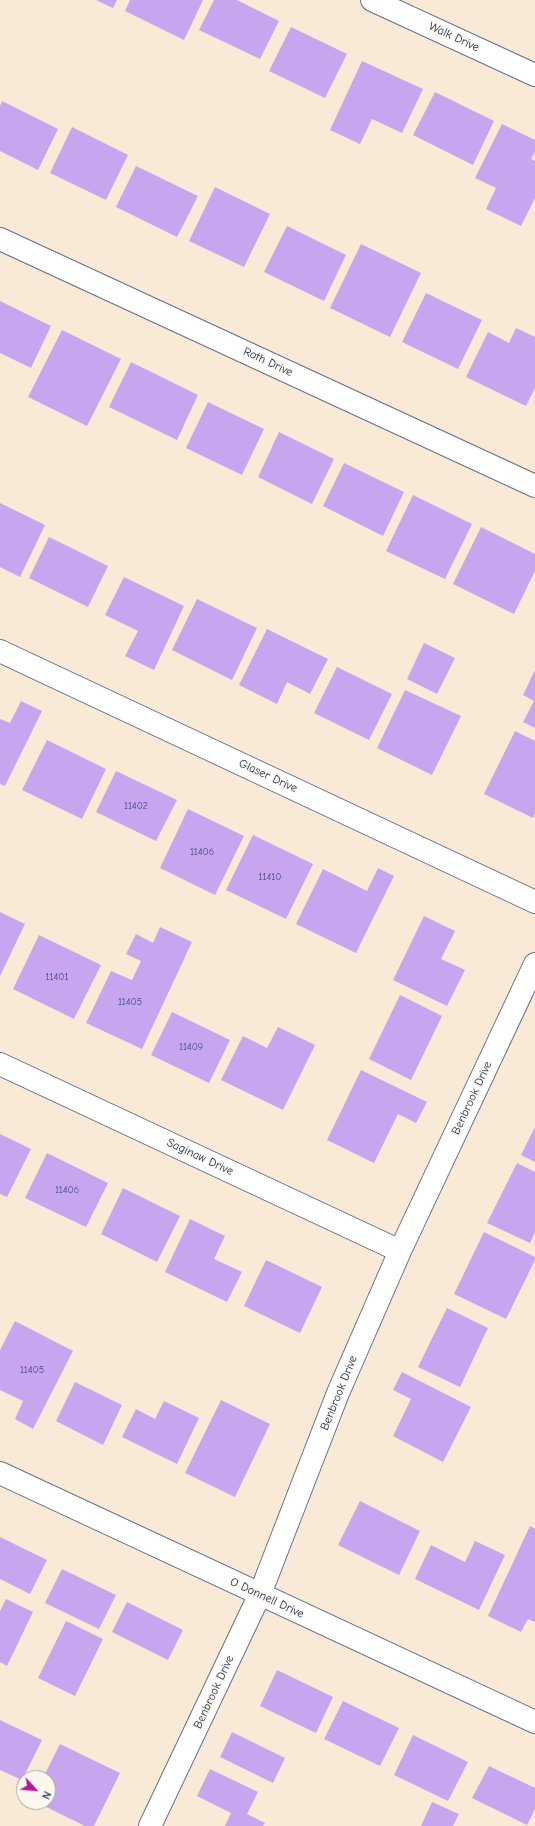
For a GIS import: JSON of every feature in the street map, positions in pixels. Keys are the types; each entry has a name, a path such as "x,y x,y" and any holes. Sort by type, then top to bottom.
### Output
{"street":[{"name":"Walk Drive","path":"372,0 535,75"},
{"name":"Roth Drive","path":"0,238 535,486"},
{"name":"Glaser Drive","path":"0,651 535,902"},
{"name":"Benbrook Drive","path":"150,1826 260,1594 338,1393 400,1251 535,964"},
{"name":"Saginaw Drive","path":"0,1064 400,1251"},
{"name":"O Donnell Drive","path":"0,1473 535,1722"}],"building":[{"path":"96,0 117,0 113,8"},
{"path":"130,0 203,0 184,40 125,11"},
{"path":"214,0 237,0 279,21 260,59 199,30"},
{"path":"291,27 347,54 325,98 269,71"},
{"path":"362,61 423,89 402,133 372,119 360,144 330,130"},
{"path":"435,92 494,121 473,165 413,135"},
{"path":"2,101 58,129 38,170 0,151 0,106"},
{"path":"502,124 535,140 535,152 531,159 535,161 535,198 521,226 486,209 496,188 475,178"},
{"path":"72,127 128,155 106,200 50,173"},
{"path":"136,166 198,196 177,237 116,207"},
{"path":"215,187 270,214 244,267 189,241"},
{"path":"287,226 346,255 324,301 264,272"},
{"path":"361,244 421,273 390,337 330,308"},
{"path":"426,293 482,320 458,369 402,342"},
{"path":"0,301 51,326 31,368 0,353"},
{"path":"516,328 535,337 535,388 526,406 466,377 488,332 509,343"},
{"path":"62,330 121,359 87,426 28,397"},
{"path":"131,362 198,395 177,440 109,407"},
{"path":"208,402 264,429 242,475 186,448"},
{"path":"279,432 334,459 312,504 258,477"},
{"path":"344,463 404,492 383,536 323,506"},
{"path":"413,495 472,524 445,579 386,551"},
{"path":"0,503 45,525 20,577 0,567"},
{"path":"481,527 535,554 535,571 514,614 453,584"},
{"path":"49,537 108,566 88,607 29,578"},
{"path":"124,577 184,606 154,670 125,656 138,631 105,615"},
{"path":"197,599 257,628 232,680 172,650"},
{"path":"267,629 328,659 310,694 287,682 277,704 239,685"},
{"path":"424,643 455,658 437,694 407,679"},
{"path":"337,667 392,694 369,740 314,713"},
{"path":"535,670 535,728 523,722 534,701 523,695"},
{"path":"405,690 461,716 432,775 377,748"},
{"path":"21,701 42,711 5,786 0,784 0,719 10,723"},
{"path":"515,731 535,741 535,813 533,818 484,794"},
{"path":"47,740 106,769 82,819 22,790"},
{"path":"116,771 177,800 156,841 96,812"},
{"path":"188,809 244,836 215,895 160,868"},
{"path":"253,835 313,864 286,919 226,890"},
{"path":"378,868 394,876 356,953 296,924 323,869 367,891"},
{"path":"0,912 25,924 0,976"},
{"path":"424,916 455,931 441,959 465,970 447,1006 393,980"},
{"path":"160,927 192,942 142,1049 86,1023 111,971 132,980 141,961 126,954 136,934 153,943"},
{"path":"39,935 101,965 74,1019 13,989"},
{"path":"400,995 442,1016 411,1080 369,1059"},
{"path":"172,1012 230,1040 209,1083 151,1055"},
{"path":"278,1027 315,1045 283,1110 221,1080 243,1036 267,1048"},
{"path":"361,1070 427,1102 416,1123 398,1114 374,1163 327,1140"},
{"path":"535,1127 535,1162 521,1155"},
{"path":"0,1134 31,1149 7,1197 0,1194"},
{"path":"47,1153 108,1183 86,1227 25,1198"},
{"path":"517,1163 535,1172 535,1232 530,1243 487,1223"},
{"path":"123,1188 180,1216 157,1262 101,1234"},
{"path":"190,1219 225,1236 214,1259 242,1272 227,1302 165,1272"},
{"path":"484,1232 535,1257 535,1260 506,1319 454,1294"},
{"path":"266,1260 322,1287 300,1333 244,1306"},
{"path":"447,1308 488,1328 460,1387 418,1367"},
{"path":"15,1321 73,1351 33,1429 15,1419 23,1401 0,1390 0,1350"},
{"path":"402,1372 471,1407 443,1462 393,1436 411,1399 393,1390"},
{"path":"75,1382 122,1405 103,1445 56,1421"},
{"path":"221,1400 270,1424 235,1497 185,1473"},
{"path":"164,1401 199,1418 177,1464 122,1437 136,1409 155,1419"},
{"path":"360,1501 420,1531 399,1575 338,1545"},
{"path":"530,1526 535,1529 535,1622 528,1619 521,1632 488,1616"},
{"path":"0,1537 47,1560 30,1594 0,1579"},
{"path":"475,1541 505,1555 479,1610 415,1579 431,1545 465,1562"},
{"path":"62,1569 116,1595 99,1629 45,1603"},
{"path":"6,1599 33,1612 7,1666 0,1662 0,1611"},
{"path":"127,1602 183,1630 168,1660 112,1632"},
{"path":"66,1621 103,1639 75,1696 38,1678"},
{"path":"277,1670 333,1697 316,1733 260,1706"},
{"path":"343,1701 399,1728 380,1766 324,1739"},
{"path":"0,1720 42,1740 27,1770 16,1770 16,1777 0,1770"},
{"path":"232,1732 285,1758 273,1783 220,1757"},
{"path":"413,1735 468,1762 448,1801 394,1775"},
{"path":"60,1744 120,1773 94,1826 85,1826 52,1810 56,1810 56,1770 47,1770"},
{"path":"489,1766 535,1788 535,1809 527,1825 472,1798"},
{"path":"210,1769 258,1792 247,1814 265,1823 263,1826 225,1826 231,1813 197,1796"},
{"path":"432,1802 459,1814 453,1826 421,1826"}]}
